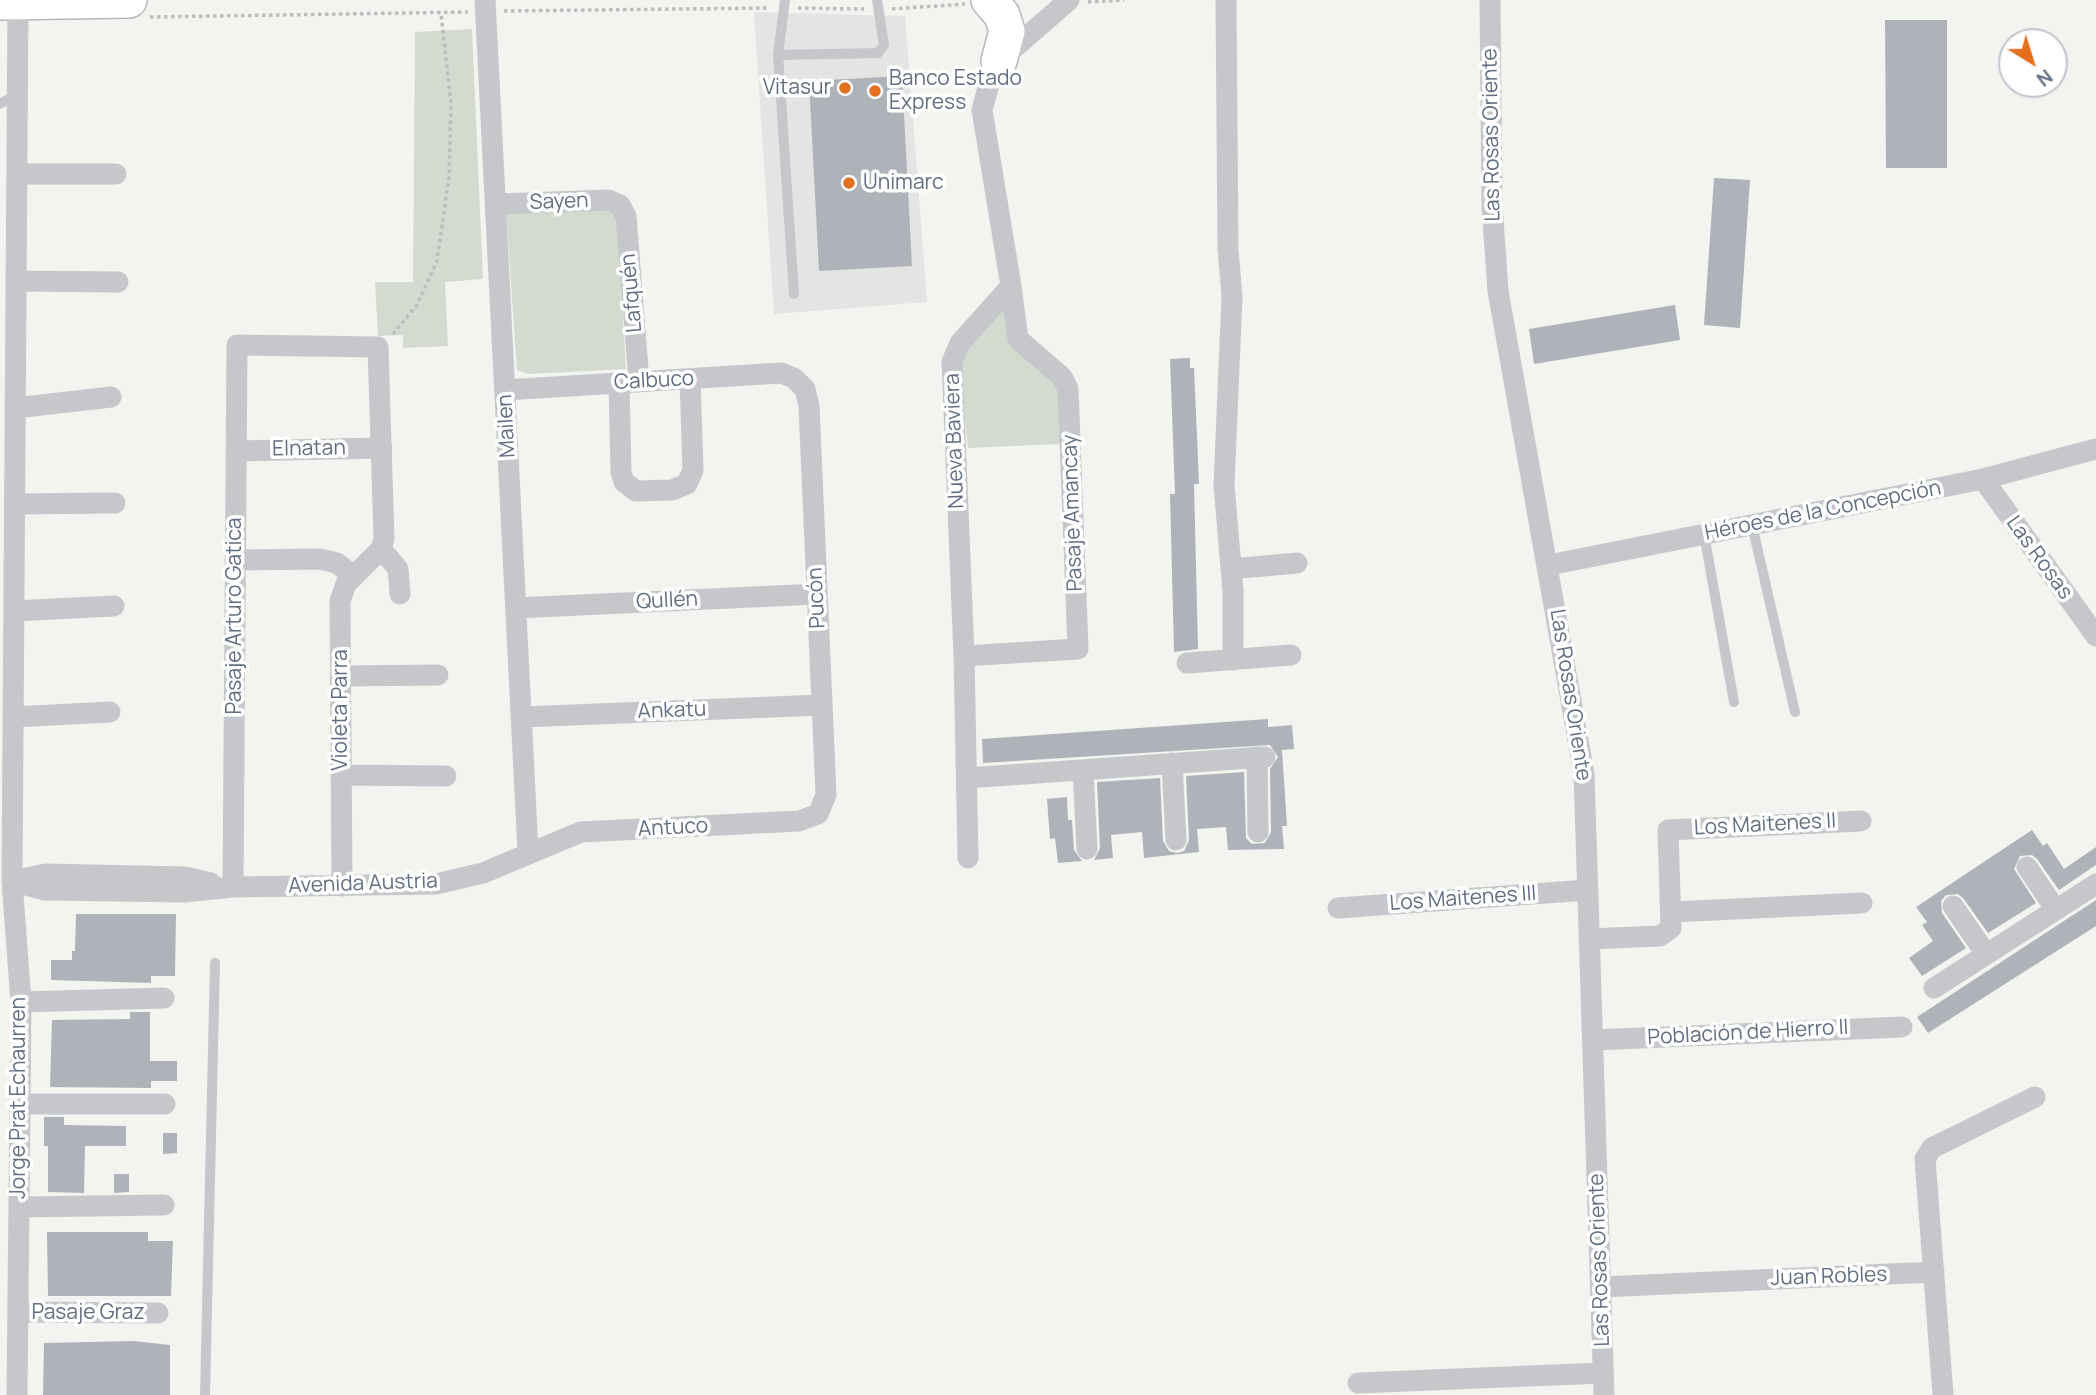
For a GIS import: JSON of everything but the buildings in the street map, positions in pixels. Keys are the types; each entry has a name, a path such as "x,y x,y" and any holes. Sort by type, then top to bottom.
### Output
{"main road":[{"path":"989,0 1002,16 1007,31 999,61"},
{"path":"14,1 135,8"}],"street":[{"name":"Mailen","path":"485,0 528,851"},
{"path":"1011,286 982,110 999,61 1069,0"},
{"path":"1226,0 1228,249 1232,297 1224,485 1231,569 1233,660"},
{"name":"Las Rosas Oriente","path":"1490,0 1493,246 1498,291 1549,565 1584,774 1604,1395"},
{"name":"Jorge Prat Echaurren","path":"14,1 9,99 17,174 15,504 13,717 6,881 21,1002 17,1395"},
{"path":"17,174 116,174"},
{"name":"Sayen","path":"496,204 608,200 620,205"},
{"name":"Lafquén","path":"620,205 625,216 629,382 624,482 632,489 641,492 678,489 690,480 693,470 690,379"},
{"path":"16,281 118,282"},
{"name":"Nueva Baviera","path":"968,858 964,656 952,362 960,343 1011,286"},
{"name":"Pasaje Amancay","path":"964,656 1078,649 1068,388 1062,377 1018,339 1011,286"},
{"name":"Pasaje Arturo Gatica","path":"233,887 237,345 378,347"},
{"path":"378,347 385,528 381,549 398,569 400,594"},
{"name":"Calbuco","path":"506,390 781,373 800,382"},
{"name":"Pucón","path":"800,382 808,397 826,795 818,814"},
{"path":"15,408 111,397"},
{"name":"Elnatan","path":"236,451 382,448"},
{"name":"Héroes de la Concepción","path":"1549,565 1983,479 2096,449"},
{"name":"Las Rosas","path":"1983,479 2096,636"},
{"path":"15,504 115,503"},
{"name":"Violeta Parra","path":"342,886 340,601 353,576 381,549"},
{"path":"235,560 320,558 337,563 353,576"},
{"path":"1231,569 1297,563"},
{"name":"Qullén","path":"516,608 817,594"},
{"path":"14,611 114,606"},
{"path":"1187,663 1291,655"},
{"path":"341,676 438,675"},
{"name":"Ankatu","path":"522,718 822,705"},
{"path":"13,717 110,712"},
{"path":"967,778 1261,757 1258,832"},
{"path":"1172,763 1176,840"},
{"path":"1083,770 1087,849"},
{"path":"341,775 446,775"},
{"name":"Antuco","path":"528,851 581,832 799,821 818,814"},
{"name":"Los Maitenes II","path":"1672,912 1668,830 1861,821"},
{"name":"Avenida Austria","path":"6,881 46,890 184,892 233,887 436,884 483,873 528,851"},
{"path":"2027,867 2056,910"},
{"path":"1934,988 2096,884"},
{"name":"Los Maitenes III","path":"1338,908 1588,890"},
{"path":"1588,939 1660,936 1671,928 1672,912 1862,903"},
{"path":"1953,906 1986,954"},
{"path":"21,1002 164,998"},
{"name":"Población de Hierro II","path":"1594,1040 1902,1027"},
{"path":"1943,1395 1925,1159 1932,1148 2035,1097"},
{"path":"20,1104 165,1104"},
{"path":"19,1208 164,1205"},
{"name":"Juan Robles","path":"1601,1287 1934,1272"},
{"name":"Pasaje Graz","path":"19,1312 158,1313"},
{"path":"1358,1382 1603,1373"}],"lane":[{"path":"785,0 778,55 794,295"},
{"path":"778,55 878,52 884,45 877,0"},
{"path":"1752,525 1795,712"},
{"path":"1704,534 1734,702"},
{"path":"205,1395 215,963"}],"path":[{"path":"135,8 441,13 450,129 449,177 438,261 417,305 378,347"}],"shaded area":[{"path":"754,12 905,16 927,302 774,314"},
{"path":"472,29 483,279 445,282 448,346 403,348 403,335 378,336 375,282 413,282 415,32"},
{"path":"610,208 617,217 626,369 528,374 517,370 506,212"},
{"path":"1005,308 1009,344 1052,378 1059,389 1060,444 968,448 960,373 966,349"}],"place":[{"name":"Vitasur","path":"845,88"},
{"name":"Banco Estado Express","path":"875,91"},
{"name":"Unimarc","path":"849,183"}]}
